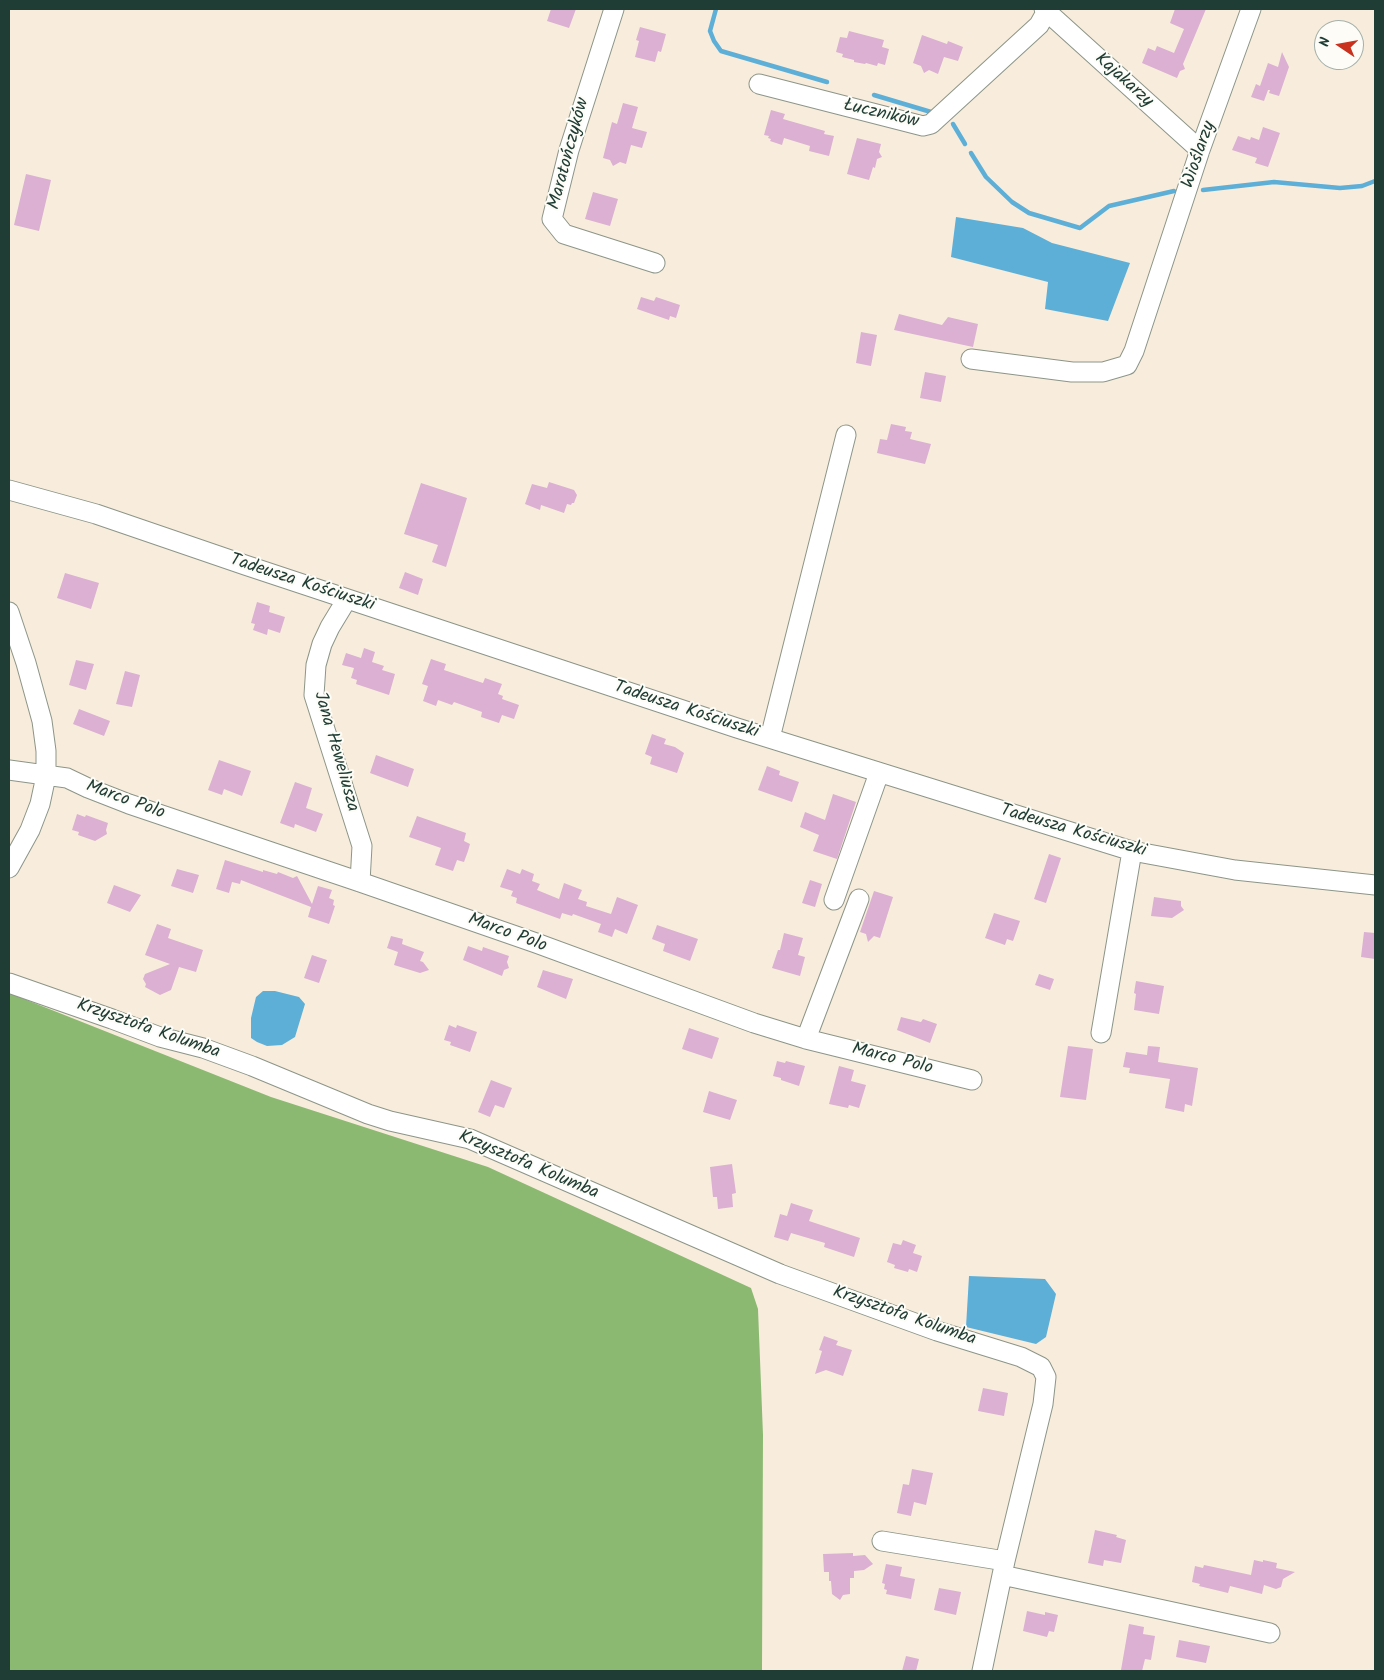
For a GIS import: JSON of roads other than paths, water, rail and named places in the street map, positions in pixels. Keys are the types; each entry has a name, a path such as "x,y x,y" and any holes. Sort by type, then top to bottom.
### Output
{"street":[{"name":"Maratończyków","path":"614,9 569,150 552,218 564,234 655,264"},
{"name":"Wioślarzy","path":"971,359 1072,372 1103,372 1127,365 1134,351 1200,150 1251,9"},
{"name":"Kajakarzy","path":"1046,10 1200,150"},
{"name":"Łuczników","path":"759,84 923,126 931,124 1039,25 1046,10"},
{"path":"770,738 846,435"},
{"name":"Tadeusza Kościuszki","path":"9,490 96,514 347,599 770,738 1132,851 1235,870 1375,885"},
{"name":"Jana Heweliusza","path":"347,599 322,644 316,665 314,694 362,846 360,882"},
{"path":"9,612 42,720 46,751 46,776 40,804 30,830 9,868"},
{"name":"Marco Polo","path":"9,770 67,778 129,804 360,882 745,1020 806,1039 972,1080"},
{"path":"834,900 879,773"},
{"path":"1101,1033 1132,851"},
{"path":"806,1039 859,899"},
{"name":"Krzysztofa Kolumba","path":"9,983 160,1037 220,1054 368,1114 390,1121 470,1139 780,1274 937,1331 1021,1357 1042,1367 1046,1376 1043,1404 1003,1568"},
{"path":"882,1540 1270,1633"},
{"path":"982,1671 1003,1568"}],"water":[{"path":"956,217 1023,228 1052,243 1130,263 1108,321 1045,309 1048,282 951,257"},
{"path":"263,991 275,991 299,997 305,1004 295,1037 282,1045 267,1046 251,1038 251,1018 256,997"},
{"path":"969,1276 1045,1279 1056,1294 1046,1337 1036,1344 966,1327"}],"waterway":[{"path":"716,9 710,31 721,51 827,82"},
{"path":"874,95 931,112"},
{"path":"953,124 965,144"},
{"path":"971,153 986,177 1012,202 1029,213 1080,228 1109,206 1174,191"},
{"path":"1203,190 1274,182 1340,188 1362,186 1375,181"}]}
